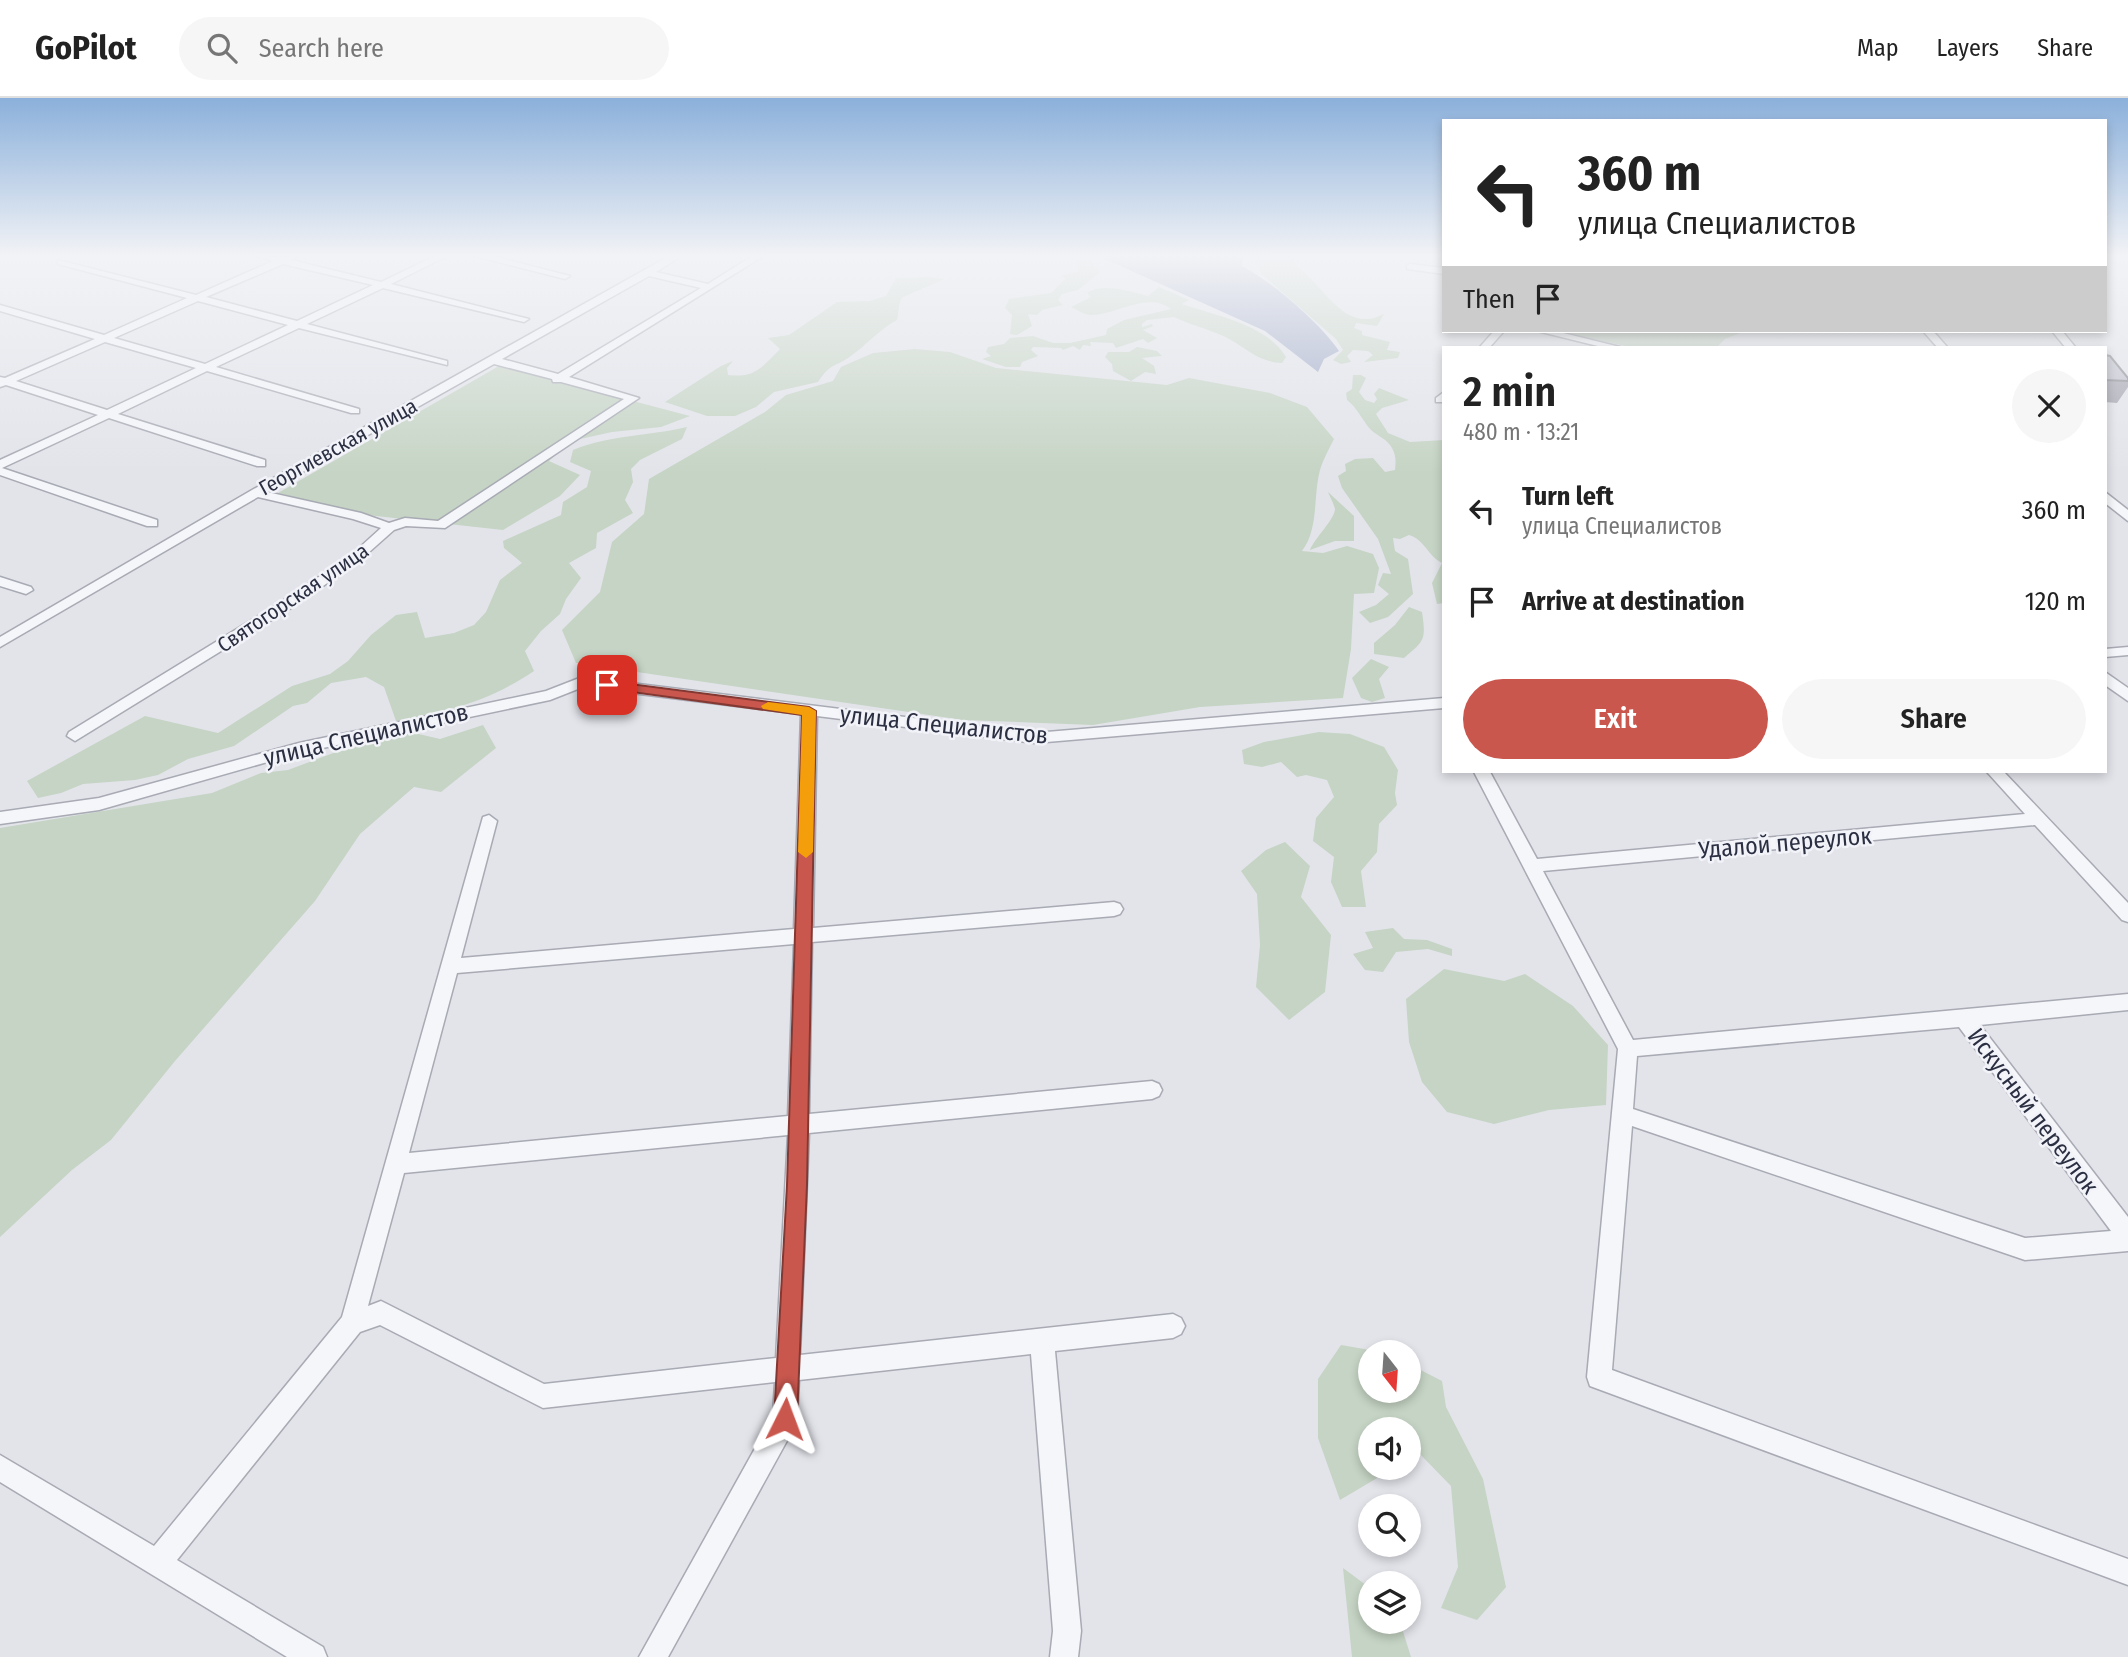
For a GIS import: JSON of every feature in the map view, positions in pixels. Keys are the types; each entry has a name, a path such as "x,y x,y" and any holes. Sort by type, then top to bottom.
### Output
{"street":[{"path":"65,328 355,411"},
{"path":"2,381 128,328"},
{"path":"0,465 292,328"},
{"path":"309,328 443,363"},
{"name":"Георгиевская улица","path":"0,643 256,493 550,328"},
{"path":"557,380 642,328"},
{"path":"1551,333 1610,346"},
{"path":"389,527 405,522 440,525 633,398 557,380 493,360"},
{"path":"2,381 261,463"},
{"path":"0,471 152,523"},
{"name":"Святогорская улица","path":"75,736 212,653 329,576 377,541 389,527 357,516 256,493"},
{"path":"2107,498 2128,517"},
{"path":"0,581 26,590"},
{"path":"2107,653 2128,651"},
{"path":"2107,679 2128,696"},
{"name":"улица Специалистов","path":"0,818 99,804 299,748 550,695 582,682 1035,738 1442,703"},
{"path":"653,1657 785,1419 799,1126 809,711"},
{"path":"1483,773 1628,1049 1600,1377 2128,1572"},
{"path":"1996,773 2128,915"},
{"name":"Удалой переулок","path":"1532,866 2038,819"},
{"path":"157,1563 352,1322 489,821"},
{"path":"450,966 1114,909"},
{"path":"1628,1049 1964,1020 2128,1002"},
{"name":"Искусный переулок","path":"1964,1020 2128,1238"},
{"path":"394,1164 1152,1090"},
{"path":"1622,1114 2025,1249 2128,1238"},
{"path":"352,1322 381,1313 543,1396 1173,1326"},
{"path":"1042,1342 1066,1618 1064,1657"},
{"path":"0,1468 313,1657"}],"green space":[{"path":"800,328 884,328 848,358 829,369 818,382 774,392 756,407 735,416 707,416 665,402 733,361 727,368 728,375 745,375 757,370 780,349 768,338 789,335"},
{"path":"1011,328 1029,328 1017,335 1010,334"},
{"path":"1149,328 1143,330 1157,338 1148,343 1143,339 1116,348 1113,343 1090,342 1091,346 1083,345 1080,350 1073,346 1063,350 1033,347 1031,350 1038,356 1022,362 1020,367 1006,367 982,359 991,356 986,352 988,347 1004,344 1010,338 1033,336 1053,343 1070,343 1106,335 1107,329"},
{"path":"1201,328 1250,328 1266,336 1286,357 1282,363 1272,362 1221,335"},
{"path":"1323,328 1354,328 1362,331 1362,335 1390,342 1387,350 1400,352 1398,358 1364,362 1373,355 1368,351 1353,350 1347,356 1351,362 1341,364 1333,360 1343,350 1336,339"},
{"path":"1740,333 1725,339 1718,346 1626,346 1569,334"},
{"path":"1137,347 1157,351 1162,356 1142,358 1154,366 1156,374 1145,372 1131,381 1113,371 1112,364 1105,357 1108,352 1129,352"},
{"path":"915,349 950,352 996,368 1167,385 1189,378 1270,393 1307,407 1334,439 1320,470 1311,533 1302,551 1323,553 1347,546 1373,554 1379,568 1374,593 1354,594 1351,649 1343,698 1200,707 1093,725 963,720 576,663 562,630 600,592 612,542 644,514 649,479 765,412 786,395 833,381 841,367 873,353"},
{"path":"499,366 690,416 661,427 612,432 571,441 549,461 580,475 560,496 503,530 367,515 278,493"},
{"path":"1353,375 1361,375 1366,378 1359,392 1365,400 1374,403 1377,399 1374,394 1379,388 1409,400 1382,408 1376,414 1388,433 1410,442 1442,440 1442,563 1414,537 1409,535 1400,539 1393,538 1395,551 1408,559 1413,594 1388,617 1370,623 1359,612 1376,605 1389,594 1378,585 1383,573 1391,574 1378,539 1342,488 1338,476 1346,471 1345,464 1355,459 1373,458 1385,472 1395,470 1395,459 1390,445 1371,430 1347,400 1346,393 1352,389"},
{"path":"687,427 682,439 640,460 631,469 633,482 625,500 633,513 597,533 596,548 569,563 581,578 566,599 560,614 541,631 525,651 534,671 516,682 468,704 396,721 384,687 366,677 331,683 307,703 293,706 234,746 188,759 158,775 135,780 83,784 38,798 27,781 145,716 218,733 292,686 330,674 348,661 371,635 396,615 417,612 425,638 454,633 474,625 486,612 500,580 522,563 504,548 503,541 561,515 563,502 587,487 591,471 570,462 573,450 601,441"},
{"path":"1328,492 1354,516 1354,541 1335,541 1310,550 1334,513"},
{"path":"1442,563 1442,603 1437,604 1432,583"},
{"path":"1409,607 1422,612 1424,634 1420,643 1404,658 1374,654 1374,643 1395,625"},
{"path":"1371,659 1389,667 1379,679 1385,698 1372,702 1361,698 1352,678"},
{"path":"483,725 496,748 441,792 414,787 360,834 315,901 175,1061 111,1140 72,1170 0,1237 0,828 212,793 261,773 288,770 336,752 410,732 440,739"},
{"path":"1319,732 1350,734 1384,747 1398,770 1395,793 1397,805 1379,824 1377,852 1361,871 1366,907 1342,907 1331,882 1334,857 1313,841 1316,818 1334,797 1327,780 1306,775 1297,777 1281,762 1262,767 1244,764 1242,750 1264,742"},
{"path":"1285,842 1310,866 1301,897 1331,935 1325,992 1289,1020 1256,987 1260,945 1257,894 1241,871 1266,850"},
{"path":"1393,928 1404,939 1427,940 1452,949 1452,956 1428,949 1396,952 1383,972 1365,970 1353,954 1373,948 1365,932"},
{"path":"1444,969 1504,981 1525,974 1573,1006 1608,1045 1606,1105 1549,1110 1494,1124 1447,1112 1422,1082 1409,1042 1406,999"},
{"path":"1341,1345 1358,1348 1358,1404 1421,1404 1421,1370 1442,1381 1446,1407 1483,1479 1506,1587 1477,1620 1441,1608 1458,1567 1451,1486 1421,1455 1421,1417 1358,1417 1358,1480 1374,1480 1340,1500 1318,1438 1318,1379"},
{"path":"1343,1568 1358,1579 1358,1634 1404,1634 1411,1657 1352,1657"}],"water":[{"path":"1258,328 1320,328 1339,351 1324,359 1318,372"}],"building":[{"path":"2107,355 2110,356 2128,381 2107,380"}],"slow traffic":[{"path":"768,706 809,711 806,852"}],"route":[{"path":"607,685 809,711 797,1185 785,1419"}]}
